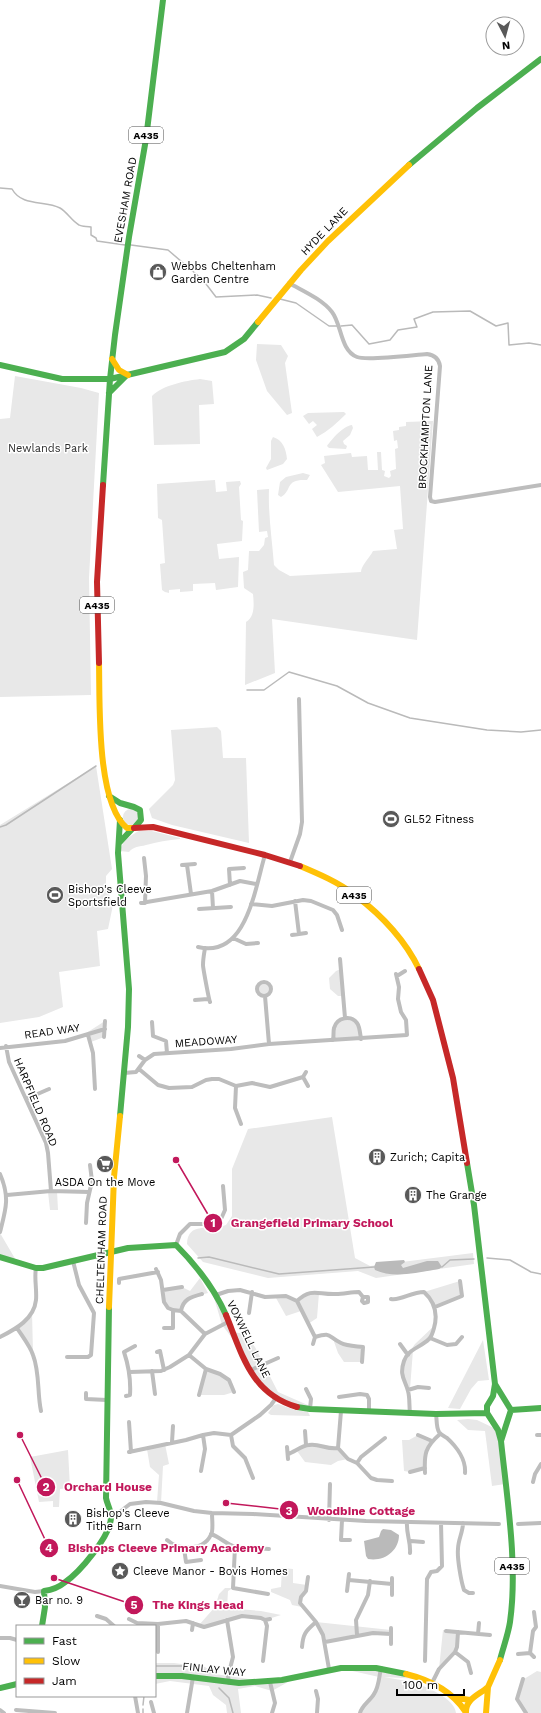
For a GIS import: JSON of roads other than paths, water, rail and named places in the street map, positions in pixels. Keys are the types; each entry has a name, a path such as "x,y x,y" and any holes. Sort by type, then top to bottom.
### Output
{"street":[{"name":"EVESHAM ROAD","path":"110,379 119,301 146,139 164,0"},
{"name":"HYDE LANE","path":"0,366 62,380 110,379 211,356 235,346 252,332 289,282 374,195 460,121 541,59"},
{"name":"BROCKHAMPTON LANE","path":"289,282 325,305 332,312 336,318 347,348 355,356 371,358 427,354 434,357 438,361 440,366 430,497 431,501 435,502 541,485"},
{"path":"109,393 128,375 119,370 112,359"},
{"name":"A435","path":"110,379 97,605 101,722 105,780 109,796 120,820"},
{"path":"290,862 300,834 302,822 299,699"},
{"path":"109,796 120,803 138,808 153,827"},
{"path":"131,806 127,806 121,811 120,820 126,827 134,828"},
{"path":"119,844 134,828 141,823 142,815"},
{"name":"CHELTENHAM ROAD","path":"111,1516 106,1498 110,1252 114,1177 124,1073 129,989 118,856 120,820"},
{"name":"A435","path":"134,828 153,827 264,855 290,862 330,879 354,894 375,912 397,935 416,963 433,1000 454,1078 479,1244 495,1384 493,1396 490,1402"},
{"path":"198,947 205,948 220,946 233,938 244,922 251,904 264,855"},
{"path":"144,858 146,876 143,903 212,891 242,881 256,884"},
{"path":"182,865 195,864"},
{"path":"188,865 190,894"},
{"path":"230,885 229,869 244,868"},
{"path":"212,891 214,908"},
{"path":"251,904 272,906 295,901 311,901 331,908 337,915 342,930"},
{"path":"295,901 299,934"},
{"path":"199,909 231,907"},
{"path":"292,934 306,933"},
{"path":"233,938 246,944 258,944"},
{"path":"195,1000 209,1001 203,968 205,948"},
{"path":"340,959 345,1018"},
{"name":"MEADOWAY","path":"145,1060 154,1054 231,1049 269,1044 407,1035 406,1020 401,1012 398,999 396,975 405,971"},
{"path":"265,996 269,1044"},
{"path":"333,1040 335,1026 340,1020 345,1018 353,1020 358,1024 361,1039"},
{"path":"104,1038 105,1021"},
{"path":"152,1022 153,1036 166,1040 167,1053"},
{"name":"READ WAY","path":"0,1048 6,1046 65,1041 105,1029"},
{"path":"88,1035 93,1054 95,1089"},
{"name":"HARPFIELD ROAD","path":"6,1046 9,1062 47,1148 51,1191"},
{"path":"124,1073 132,1073 139,1069 145,1060 139,1056"},
{"path":"139,1069 158,1085 166,1088 192,1087 206,1080 212,1079 219,1079 236,1086 252,1083 270,1086 303,1077 306,1072"},
{"path":"303,1077 308,1086"},
{"path":"236,1086 235,1108 240,1124"},
{"path":"26,1099 49,1089"},
{"path":"86,1223 87,1203 92,1181 90,1165"},
{"path":"0,1174 7,1195 6,1209 0,1232"},
{"path":"0,1257 36,1268 47,1268 128,1248 176,1245 180,1234 190,1224 213,1224 221,1220 225,1210 223,1186"},
{"path":"7,1195 51,1191 89,1192"},
{"name":"VOXWELL LANE","path":"176,1245 203,1273 216,1295 251,1370 262,1388 276,1398 293,1407 310,1409 436,1414 487,1413"},
{"path":"68,1357 90,1357 92,1354 93,1342 94,1313 79,1285 73,1261"},
{"path":"0,1337 17,1328 34,1308 36,1300 36,1268"},
{"path":"119,1283 119,1279 157,1270 163,1290 164,1302 168,1308 182,1311 205,1334"},
{"path":"435,1307 462,1296 460,1280"},
{"path":"163,1290 182,1287"},
{"path":"216,1295 228,1291 240,1290 252,1292 265,1297 286,1296 297,1301 315,1337 313,1344"},
{"path":"249,1313 252,1292"},
{"path":"297,1301 305,1294 314,1292 336,1294 359,1292 363,1297"},
{"path":"391,1300 396,1300 415,1292 424,1292 431,1298 435,1307 436,1320 430,1338 411,1350 404,1360 402,1370 403,1381 408,1390 410,1412"},
{"path":"182,1311 184,1301 188,1298 202,1294"},
{"path":"164,1328 173,1328 173,1310"},
{"path":"130,1372 164,1370 170,1367 189,1355 205,1334 228,1322"},
{"path":"17,1328 33,1353 36,1362 38,1371 38,1398 41,1411"},
{"path":"315,1337 324,1334 332,1336 343,1344 363,1347 362,1362"},
{"path":"430,1338 447,1345 456,1344 462,1336"},
{"path":"93,1342 99,1343"},
{"path":"400,1344 408,1355"},
{"path":"126,1396 130,1395 130,1372 124,1352 135,1346"},
{"path":"157,1352 160,1351 164,1370"},
{"path":"189,1355 206,1369 220,1374 228,1380 234,1392"},
{"path":"251,1370 278,1358"},
{"path":"199,1395 206,1369"},
{"path":"152,1371 155,1394"},
{"name":"A435","path":"495,1384 504,1400"},
{"path":"408,1390 418,1387 429,1388"},
{"path":"306,1389 310,1399 310,1409"},
{"path":"86,1393 86,1400 107,1400"},
{"path":"339,1397 367,1394 369,1399 369,1411"},
{"path":"129,1422 130,1452 214,1433 231,1435 260,1416 276,1398"},
{"path":"497,1399 504,1400 508,1403 511,1410 508,1419 502,1423 493,1422 487,1413 487,1406 490,1402 497,1399"},
{"path":"511,1410 541,1408"},
{"path":"340,1411 338,1448 348,1459 357,1463 372,1478 377,1480 392,1480"},
{"path":"436,1414 440,1434 447,1438 463,1459 465,1473"},
{"name":"A435","path":"501,1441 508,1419"},
{"name":"A435","path":"487,1710 488,1687 498,1665 505,1643 510,1623 512,1600 512,1544 501,1441 493,1422"},
{"path":"172,1442 173,1426"},
{"path":"305,1431 306,1445"},
{"path":"425,1473 426,1453 432,1441 440,1434"},
{"path":"201,1471 205,1449 203,1435"},
{"path":"231,1435 233,1446 245,1458 253,1478"},
{"path":"418,1435 432,1441"},
{"path":"357,1463 361,1457 385,1438"},
{"path":"288,1454 297,1451 306,1445 313,1444 330,1449 338,1448"},
{"path":"288,1447 288,1459"},
{"path":"533,1482 536,1470 541,1464"},
{"path":"410,1472 425,1468"},
{"path":"329,1520 330,1484"},
{"path":"0,1586 35,1592 44,1592 66,1583 83,1567 102,1539 110,1522 111,1516 117,1514 130,1504 146,1502 169,1505 194,1512 253,1514 329,1520 499,1524"},
{"path":"167,1540 184,1548 199,1545 211,1534 212,1513"},
{"path":"342,1520 342,1540 350,1540"},
{"path":"406,1522 406,1534 411,1541 410,1553"},
{"path":"425,1661 427,1578 431,1572 437,1572 442,1566 441,1523"},
{"path":"463,1523 458,1549 459,1565 464,1590 469,1593 473,1593"},
{"path":"518,1524 541,1523"},
{"path":"211,1534 219,1537 228,1545 235,1547 269,1549"},
{"path":"411,1541 423,1542"},
{"path":"235,1547 233,1588 268,1594"},
{"path":"184,1548 186,1562 201,1560"},
{"path":"347,1591 349,1574"},
{"path":"308,1577 306,1591 301,1597 300,1603 316,1622 323,1634 329,1669"},
{"path":"392,1578 392,1594"},
{"path":"349,1580 392,1584"},
{"path":"357,1635 356,1620 368,1596 370,1581"},
{"path":"42,1625 45,1607 44,1592"},
{"path":"530,1653 533,1630 536,1627 534,1612"},
{"path":"97,1616 106,1619 113,1625"},
{"path":"129,1620 137,1624 158,1624 186,1621 204,1627 242,1616 268,1620 263,1660"},
{"path":"227,1620 233,1657 228,1676 229,1683"},
{"path":"302,1647 302,1636 316,1622"},
{"path":"192,1630 193,1623"},
{"path":"478,1634 479,1623"},
{"path":"158,1624 158,1652"},
{"path":"536,1627 541,1627"},
{"path":"391,1628 391,1644"},
{"path":"446,1632 490,1635"},
{"path":"432,1683 438,1669 455,1652 457,1647 458,1632"},
{"path":"325,1642 339,1641 357,1635 373,1633 391,1634"},
{"path":"0,1638 16,1640"},
{"path":"455,1652 468,1662 470,1673"},
{"path":"518,1654 530,1653 534,1657"},
{"name":"FINLAY WAY","path":"156,1676 193,1677 229,1683 270,1682 295,1678 329,1669 356,1666 397,1671 432,1683 457,1698"},
{"path":"360,1713 361,1709 374,1694 378,1686 381,1668"},
{"path":"189,1712 193,1677"},
{"path":"524,1679 517,1699 526,1713"},
{"path":"270,1682 275,1703 272,1713"},
{"path":"0,1688 16,1684"},
{"name":"A435","path":"472,1699 488,1687"},
{"path":"316,1691 318,1699 317,1713"},
{"path":"135,1697 138,1713"},
{"path":"457,1698 481,1699 487,1710"},
{"path":"457,1698 466,1712"},
{"path":"466,1712 466,1704 472,1699"},
{"path":"151,1702 154,1713"},
{"path":"0,1710 4,1713"},
{"path":"16,1710 56,1713"}],"waterway":[{"path":"0,188 12,189 16,195 28,201 48,204 60,208 79,225 91,227 91,235 96,238 97,241 125,245"},
{"path":"131,245 168,250 203,280 216,297 257,295 271,298"},
{"path":"280,299 296,303 329,326 337,326"},
{"path":"341,326 352,325 369,344 390,340 398,330 417,327 414,319 433,312 470,311 496,326 508,323 509,345 529,343 541,345"},
{"path":"247,690 264,690 289,672 337,686 368,703 410,718 487,730 521,732 541,730"},
{"path":"0,827 6,825 96,766"},
{"path":"198,1258 209,1257 279,1274 374,1267"},
{"path":"487,1258 510,1260 531,1272 541,1274"},
{"path":"442,1267 450,1260 474,1259"},
{"path":"156,1666 183,1666 208,1671"},
{"path":"219,1688 229,1698 233,1713"},
{"path":"143,1705 144,1697"}],"place":[{"name":"Webbs Cheltenham Garden Centre","path":"158,272"},
{"name":"GL52 Fitness","path":"391,819"},
{"name":"Bishop's Cleeve Sportsfield","path":"55,895"},
{"name":"Zurich; Capita","path":"377,1157"},
{"name":"Grangefield Primary School","path":"176,1160"},
{"name":"ASDA On the Move","path":"105,1164"},
{"name":"The Grange","path":"413,1195"},
{"name":"Orchard House","path":"20,1435"},
{"name":"Bishops Cleeve Primary Academy","path":"17,1480"},
{"name":"Woodbine Cottage","path":"226,1503"},
{"name":"Bishop's Cleeve Tithe Barn","path":"73,1519"},
{"name":"Cleeve Manor - Bovis Homes","path":"120,1571"},
{"name":"The Kings Head","path":"54,1578"},
{"name":"Bar no. 9","path":"22,1600"}],"park label":[{"name":"Newlands Park","path":"48,448"}]}
